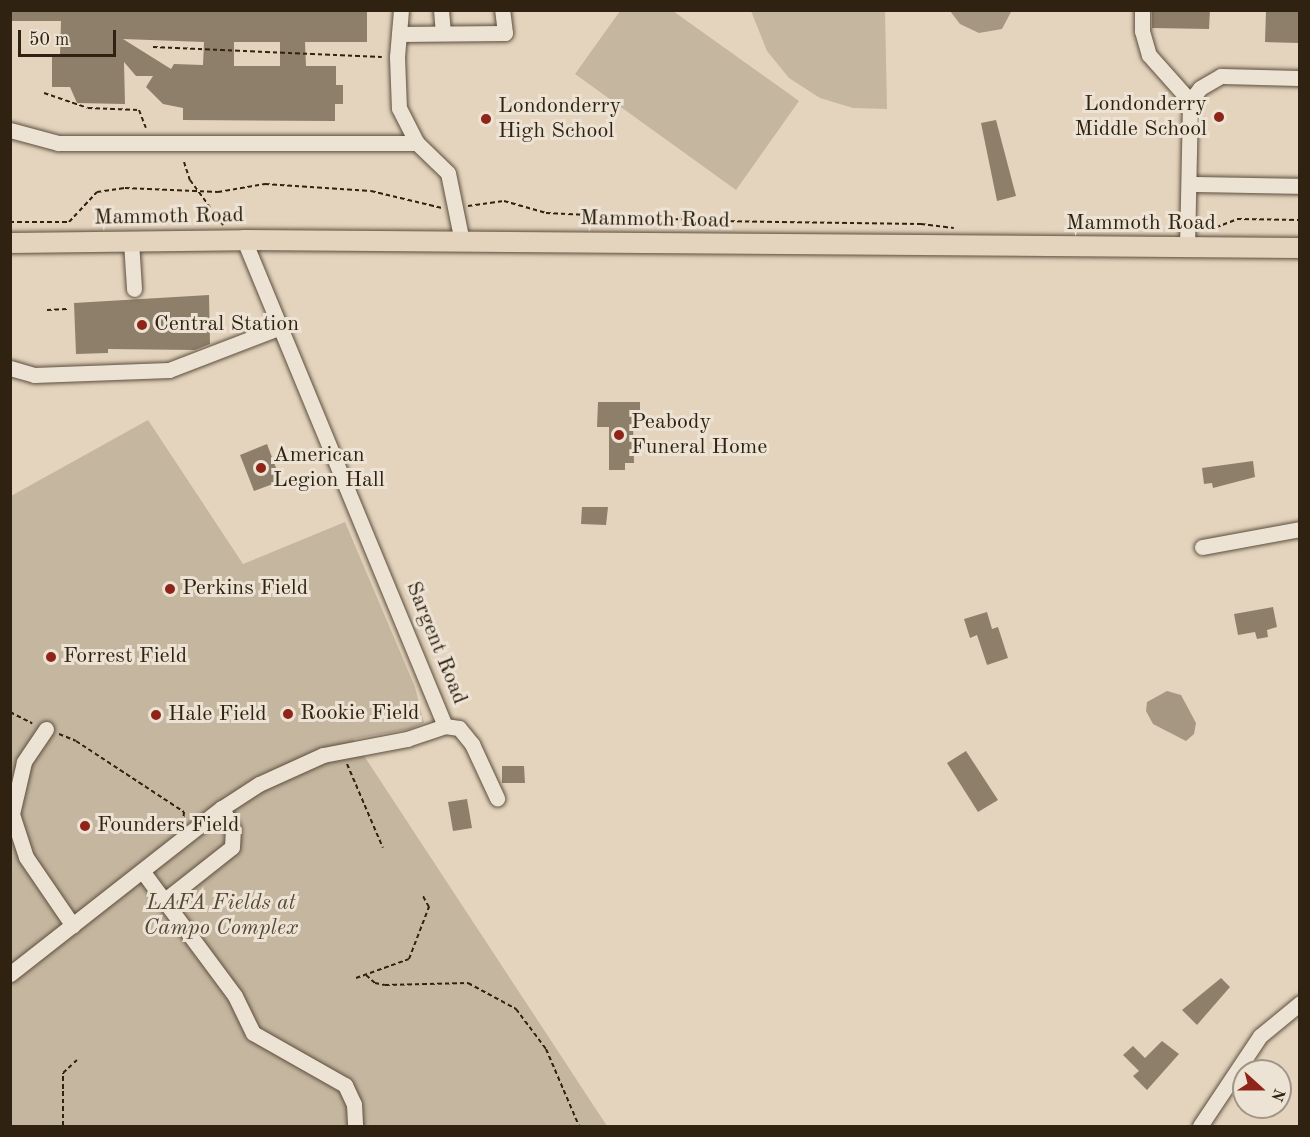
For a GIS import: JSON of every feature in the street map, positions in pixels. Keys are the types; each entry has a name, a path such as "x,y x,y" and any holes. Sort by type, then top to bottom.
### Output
{"main road":[{"name":"Mammoth Road","path":"10,243 244,240 1299,248"}],"street":[{"path":"401,10 397,57 399,108 417,143 448,174 462,242"},
{"path":"441,10 443,33"},
{"path":"399,34 505,33 502,10"},
{"path":"1142,10 1142,31 1149,55 1190,101"},
{"path":"1187,247 1190,101 1200,88 1221,76 1299,78"},
{"path":"10,129 57,143 417,143"},
{"path":"1189,184 1299,186"},
{"name":"Sargent Road","path":"10,974 143,873 222,808 277,775 341,750 407,739 445,726 278,328 244,240"},
{"path":"131,241 134,289"},
{"path":"10,368 34,375 169,370 278,328"},
{"path":"1202,547 1299,529"},
{"path":"445,726 459,728 472,744 497,798"},
{"path":"46,729 24,762 12,814 26,857 73,926"},
{"path":"165,900 232,847 233,829 222,808"},
{"path":"143,873 236,996 253,1033 345,1085 354,1104 355,1126"},
{"path":"1200,1126 1260,1036 1299,1003"}],"path":[{"path":"153,47 397,57"},
{"path":"44,93 88,108 139,110 147,130"},
{"path":"184,162 198,192 221,218 224,226"},
{"path":"10,222 69,222 91,198 105,189 198,192 265,184 371,191 447,208"},
{"path":"468,206 504,201 546,213 715,221 921,224 960,231"},
{"path":"1202,233 1238,219 1299,220"},
{"path":"47,310 67,309"},
{"path":"10,712 76,741 184,812 185,840"},
{"path":"341,750 383,848"},
{"path":"356,978 410,959 429,907 423,896"},
{"path":"366,975 375,984 385,985 468,983 516,1009 546,1048 579,1126"},
{"path":"63,1126 63,1073 77,1060"}],"green space":[{"path":"620,11 673,11 799,101 736,190 575,74"},
{"path":"751,11 885,11 887,109 853,108 820,98 789,78 767,51"},
{"name":"LAFA Fields at Campo Complex","path":"148,420 243,564 345,522 415,687 424,723 410,729 353,739 607,1126 11,1126 11,496"}],"shaded area":[{"path":"1012,10 1002,29 979,33 960,24 950,11"},
{"path":"1167,691 1181,695 1196,723 1194,734 1186,741 1153,724 1146,711 1147,702"}],"building":[{"path":"10,10 367,10 367,42 305,42 306,66 336,66 336,85 343,85 343,104 335,104 335,121 183,120 183,108 163,104 146,87 153,76 136,76 124,62 125,104 77,103 70,87 52,87 52,55 60,55 61,21 10,21","holes":["123,39 204,42 203,65 174,64 171,69","234,42 280,42 280,66 234,66"]},
{"path":"1152,10 1210,10 1209,29 1152,28"},
{"path":"1266,10 1299,10 1299,43 1265,42"},
{"path":"996,120 1016,196 997,201 981,123"},
{"name":"Central Station","path":"209,295 210,344 195,350 108,349 108,353 76,354 74,303"},
{"name":"Peabody Funeral Home","path":"598,402 640,402 640,423 633,423 634,463 625,463 625,470 609,470 609,427 597,427"},
{"name":"American Legion Hall","path":"267,444 281,481 254,491 240,455"},
{"path":"1253,461 1255,477 1213,488 1212,483 1204,484 1202,468"},
{"path":"582,507 608,507 606,525 581,524"},
{"path":"1273,607 1277,627 1267,630 1268,637 1257,639 1255,632 1238,635 1234,614"},
{"path":"987,612 992,629 998,627 1008,658 987,665 977,635 970,638 964,619"},
{"path":"966,751 998,800 978,812 947,763"},
{"path":"502,766 524,766 525,783 502,783"},
{"path":"467,799 472,828 453,831 448,802"},
{"path":"1221,978 1230,987 1197,1025 1182,1010"},
{"path":"1162,1041 1179,1054 1147,1090 1133,1076 1139,1071 1123,1055 1133,1046 1145,1058"}],"place":[{"name":"Londonderry Middle School","path":"1219,117"},
{"name":"Londonderry High School","path":"486,119"},
{"name":"Central Station","path":"142,325"},
{"name":"Peabody Funeral Home","path":"619,435"},
{"name":"American Legion Hall","path":"261,468"},
{"name":"Perkins Field","path":"170,589"},
{"name":"Forrest Field","path":"51,657"},
{"name":"Rookie Field","path":"288,714"},
{"name":"Hale Field","path":"156,715"},
{"name":"Founders Field","path":"85,826"}]}
